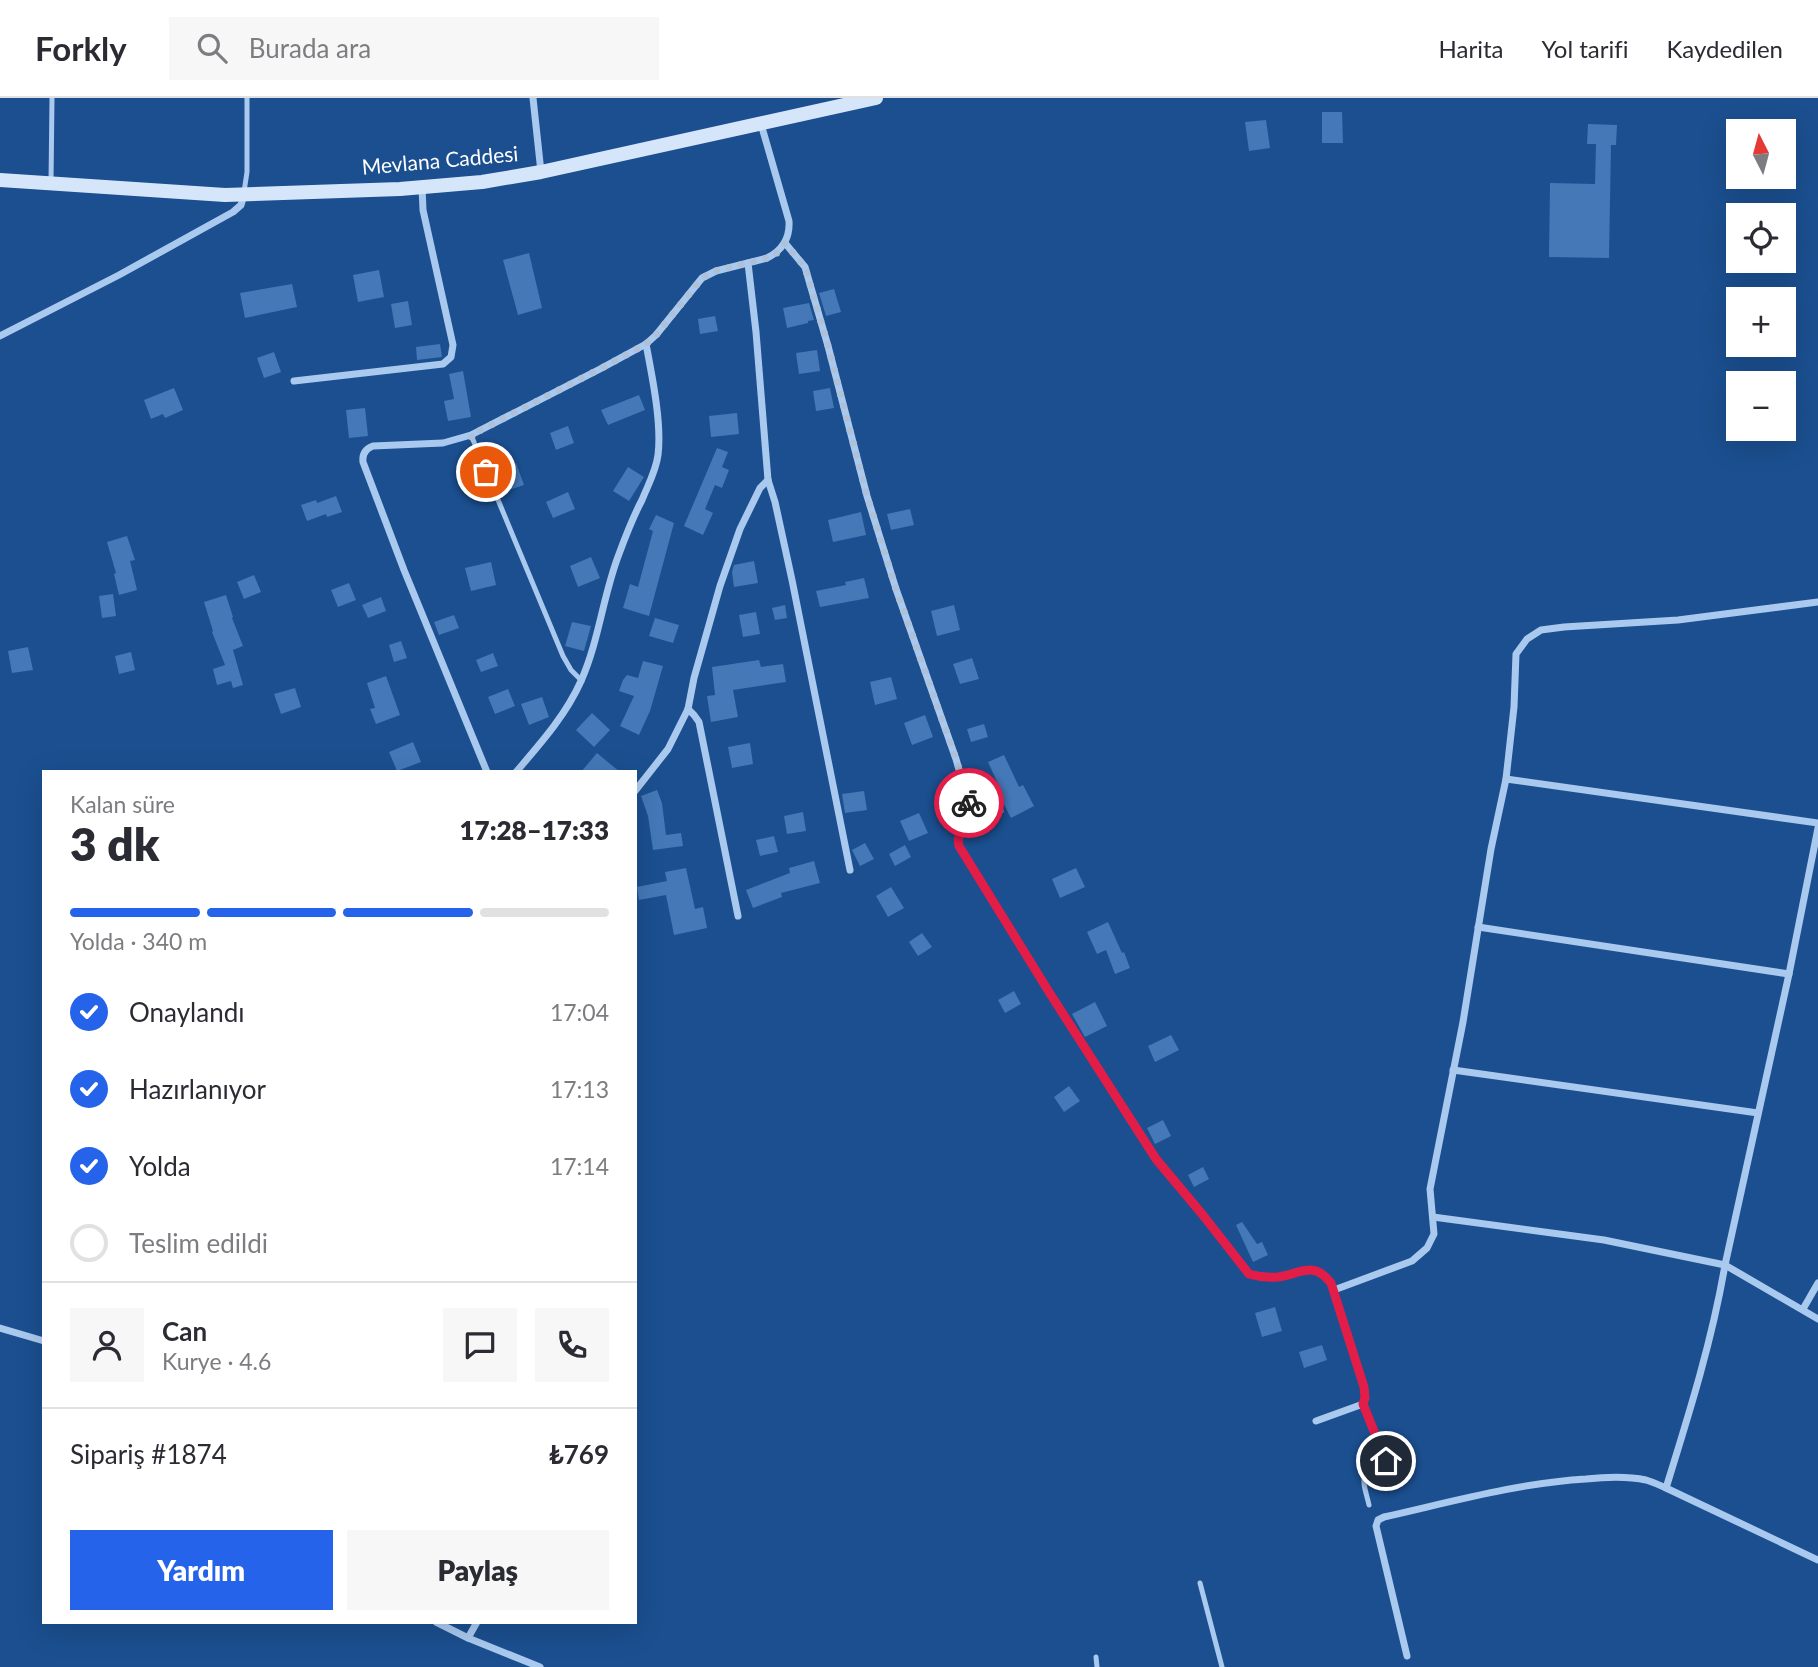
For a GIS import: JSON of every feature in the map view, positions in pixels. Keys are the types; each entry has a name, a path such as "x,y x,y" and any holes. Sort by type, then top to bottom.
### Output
{"street":[{"path":"533,98 541,172"},
{"name":"Mevlana Caddesi","path":"0,180 225,195 482,182 541,172 876,98"},
{"path":"486,770 404,570 363,458 366,450 373,446 443,443 471,435 646,344 702,278 716,271 775,255 788,236 789,221 760,123"},
{"path":"294,381 443,364 451,357 453,345 423,210 422,187"},
{"path":"0,336 233,212 244,195"},
{"path":"785,243 805,267 867,496 896,589 956,759 974,822 960,832 959,846 1156,1159 1249,1274 1276,1277 1309,1269 1322,1273 1331,1283 1364,1387 1365,1398 1363,1404 1316,1421"},
{"path":"748,263 768,480 793,580 850,870"},
{"path":"518,770 568,706 582,681 618,556 656,467 659,439 646,344"},
{"path":"637,788 668,749 688,709 720,586 740,529 760,488 768,480"},
{"path":"1334,1290 1418,1258 1434,1234 1430,1189 1506,779 1514,708 1516,654 1527,639 1541,630 1678,620 1818,602"},
{"path":"688,709 699,722 738,916"},
{"path":"1506,779 1818,826 1717,1312 1666,1488"},
{"path":"1478,927 1789,974"},
{"path":"1453,1070 1758,1113"},
{"path":"1433,1217 1604,1240 1725,1265 1818,1319"},
{"path":"1802,1309 1818,1283"},
{"path":"0,1328 42,1339"},
{"path":"1407,1656 1376,1526 1381,1518 1511,1489 1577,1479 1631,1478 1646,1480 1666,1488 1818,1560"},
{"path":"440,1624 540,1667"},
{"path":"468,1638 476,1624"}],"lane":[{"path":"51,183 52,98"},
{"path":"244,195 247,172 247,98"},
{"path":"471,435 562,656 582,681"},
{"path":"974,822 1001,811"},
{"path":"1363,1404 1386,1461 1384,1465 1369,1469 1365,1474 1368,1505"},
{"path":"1200,1583 1223,1667"},
{"path":"1096,1657 1097,1667"}],"building":[{"path":"1322,112 1342,112 1343,143 1322,143"},
{"path":"1266,120 1270,148 1249,151 1245,122"},
{"path":"1588,124 1617,125 1616,145 1611,145 1609,258 1549,257 1550,183 1595,184 1596,144 1587,144"},
{"path":"529,253 542,308 518,315 503,260"},
{"path":"379,270 384,297 358,302 353,275"},
{"path":"292,284 297,307 245,318 240,293"},
{"path":"834,289 841,312 826,316 819,293"},
{"path":"408,301 412,325 395,328 391,304"},
{"path":"809,303 814,320 787,328 783,308"},
{"path":"715,316 718,331 700,334 698,319"},
{"path":"440,344 442,357 417,360 416,347"},
{"path":"817,350 820,371 799,374 796,353"},
{"path":"274,352 281,372 264,378 257,358"},
{"path":"463,371 471,417 448,421 444,401 454,399 449,374"},
{"path":"174,388 183,410 165,418 163,414 151,419 144,400"},
{"path":"830,388 834,408 816,411 813,391"},
{"path":"639,395 645,410 608,425 601,410"},
{"path":"365,408 368,436 349,438 346,410"},
{"path":"737,413 739,434 711,437 709,416"},
{"path":"568,426 574,443 556,450 550,433"},
{"path":"717,448 728,452 722,467 729,470 722,488 715,485 705,509 713,513 703,535 684,526"},
{"path":"516,463 524,485 506,491 498,469"},
{"path":"628,467 644,477 629,501 613,491"},
{"path":"568,492 575,509 553,518 546,502"},
{"path":"336,496 342,512 307,521 301,505"},
{"path":"910,509 914,525 891,530 887,514"},
{"path":"861,512 866,535 833,542 828,520"},
{"path":"656,515 674,523 649,616 623,608 630,584 638,587 653,531 649,529"},
{"path":"127,536 135,560 130,561 137,590 119,595 107,542"},
{"path":"591,557 600,578 578,587 570,566"},
{"path":"754,561 758,583 734,587 734,565"},
{"path":"491,562 496,585 471,591 465,568"},
{"path":"254,575 261,592 244,599 237,582"},
{"path":"864,578 869,598 820,607 816,591"},
{"path":"349,583 356,600 338,607 331,590"},
{"path":"113,594 116,616 102,618 99,596"},
{"path":"226,595 243,646 233,650 243,685 233,688 231,681 217,685 213,669 225,665 204,602"},
{"path":"381,597 386,611 368,618 362,605"},
{"path":"785,605 787,618 775,620 772,608"},
{"path":"954,605 960,630 937,636 931,611"},
{"path":"756,612 760,634 743,637 739,615"},
{"path":"454,615 459,628 439,635 434,622"},
{"path":"655,618 679,625 673,643 649,636"},
{"path":"572,622 591,626 584,651 565,646"},
{"path":"401,641 407,658 394,662 389,645"},
{"path":"28,647 33,670 12,673 8,651"},
{"path":"131,652 135,670 119,674 115,656"},
{"path":"493,653 498,666 481,672 476,660"},
{"path":"972,658 979,679 960,684 953,664"},
{"path":"759,660 761,667 783,664 786,682 733,690 738,717 711,722 707,696 715,695 712,667"},
{"path":"643,661 663,666 650,711 639,735 620,726 634,696 619,691 627,675 638,678"},
{"path":"386,676 400,715 376,724 370,709 375,708 367,683"},
{"path":"891,677 897,699 875,705 870,682"},
{"path":"295,688 301,707 281,714 274,694"},
{"path":"508,689 515,706 495,714 488,697"},
{"path":"542,697 549,717 529,725 521,704"},
{"path":"592,713 610,730 594,747 576,730"},
{"path":"925,715 933,737 912,745 904,723"},
{"path":"984,724 988,737 971,742 967,729"},
{"path":"413,742 421,762 397,770 389,752"},
{"path":"750,743 753,764 732,768 728,747"},
{"path":"597,753 618,770 583,770"},
{"path":"1004,755 1019,787 1023,785 1034,806 1011,818 1000,797 1003,795 988,762"},
{"path":"657,790 662,803 666,835 681,833 683,846 653,850 648,816 641,796"},
{"path":"864,791 867,810 845,813 842,794"},
{"path":"803,812 806,831 787,834 784,816"},
{"path":"919,813 928,833 909,841 900,821"},
{"path":"774,836 778,852 760,856 756,840"},
{"path":"865,843 874,859 860,866 852,850"},
{"path":"905,845 911,857 895,866 889,854"},
{"path":"814,861 820,883 781,893 782,897 753,908 746,890 790,873 789,868"},
{"path":"686,868 695,909 703,907 707,928 674,935 666,895 639,900 637,887 667,881 665,872"},
{"path":"1076,868 1085,887 1060,898 1052,879"},
{"path":"891,887 904,908 888,917 876,896"},
{"path":"1108,922 1130,968 1115,974 1106,950 1097,954 1087,932"},
{"path":"922,933 932,947 918,956 909,942"},
{"path":"1014,991 1021,1004 1005,1013 998,1000"},
{"path":"1095,1002 1107,1026 1085,1037 1072,1014"},
{"path":"1171,1035 1179,1050 1155,1062 1148,1046"},
{"path":"1069,1086 1080,1101 1064,1112 1054,1097"},
{"path":"1163,1120 1171,1136 1155,1144 1147,1128"},
{"path":"1203,1167 1209,1179 1194,1187 1188,1175"},
{"path":"1242,1222 1257,1244 1262,1242 1268,1255 1253,1262 1236,1225"},
{"path":"1275,1307 1282,1331 1262,1337 1255,1313"},
{"path":"1322,1345 1327,1360 1304,1368 1299,1352"}],"way so far":[{"path":"486,472 471,435 646,344 702,278 716,271 775,255 785,243 805,267 867,496 969,803"}],"route":[{"path":"969,803 974,822 962,829 958,835 959,846 1156,1159 1249,1274 1266,1278 1309,1269 1322,1273 1331,1283 1364,1387 1363,1404 1386,1461"}]}
